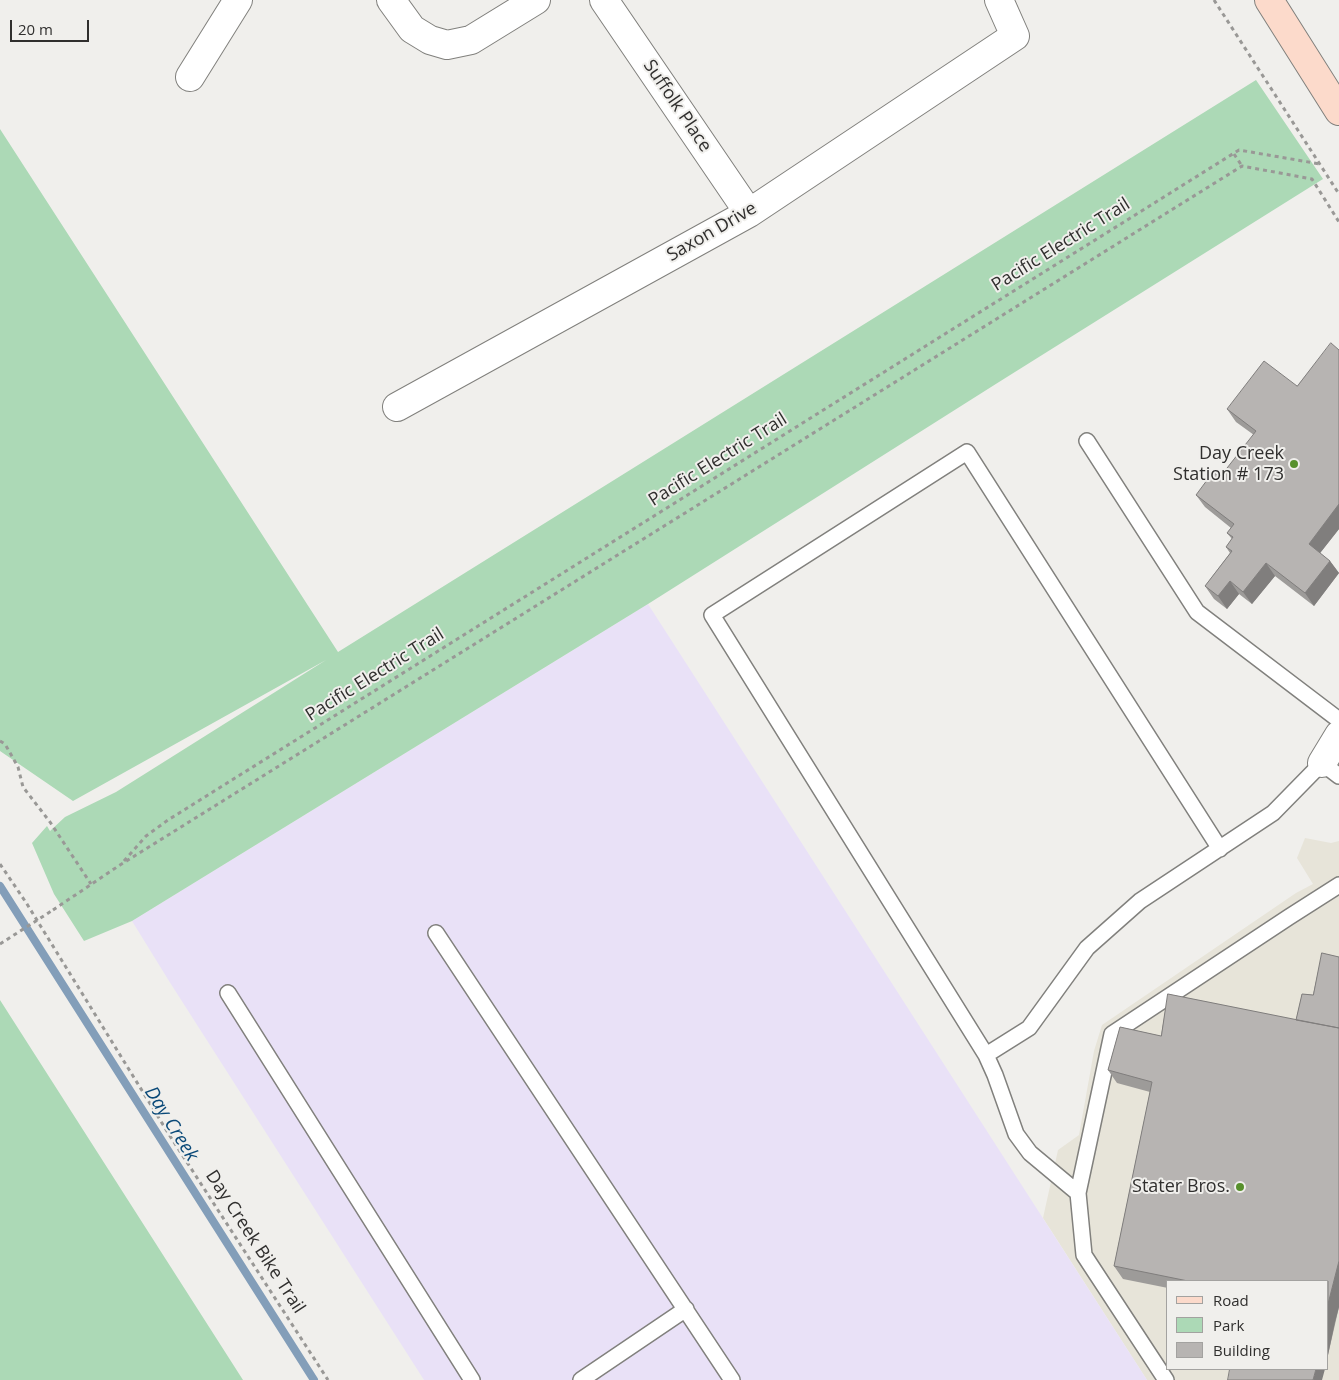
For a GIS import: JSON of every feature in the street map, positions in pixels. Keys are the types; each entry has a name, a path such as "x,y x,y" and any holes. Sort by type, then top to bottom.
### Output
{"main road":[{"path":"1268,0 1339,111"}],"street":[{"path":"190,77 238,0"},
{"path":"391,0 412,29 430,40 447,45 471,40 536,0"},
{"name":"Suffolk Place","path":"604,0 749,213"},
{"name":"Saxon Drive","path":"397,407 749,213 1015,36 999,0"},
{"path":"1331,769 1339,735"}],"lane":[{"path":"1087,441 1197,612 1339,720"},
{"path":"1078,1193 1030,1153 1016,1134 996,1075 986,1055 712,615 967,452 1220,850"},
{"path":"986,1055 1028,1028 1087,948 1140,901 1273,814 1331,769"},
{"path":"1166,1380 1084,1255 1078,1193 1112,1034 1339,886"},
{"path":"436,933 732,1380"},
{"path":"228,993 472,1380"},
{"path":"581,1380 686,1309"}],"path":[{"path":"1214,0 1339,194"},
{"name":"Pacific Electric Trail","path":"120,865 146,836 168,820 1240,150 1320,164"},
{"path":"1234,154 1242,166 1312,179 1339,222"},
{"name":"Pacific Electric Trail","path":"0,944 120,865 1242,166"},
{"path":"0,741 5,744 18,767 22,787 50,822 92,884"},
{"name":"Day Creek Bike Trail","path":"0,864 27,904 170,1136 328,1380"}],"shaded area":[{"path":"648,604 1147,1380 424,1380 132,921"},
{"path":"1305,838 1331,843 1339,841 1339,1380 1147,1380 1043,1218 1058,1150 1079,1135 1094,1051 1102,1025 1296,893 1313,884 1297,858"}],"green space":[{"path":"1256,80 1323,179 648,604 132,921 84,941 54,894 32,843 47,826 50,831 65,817 116,792 326,660 73,801 0,751 0,129 338,652"},
{"path":"0,1000 243,1380 0,1380"}],"building":[{"name":"Day Creek Station # 173","path":"1331,343 1339,350 1339,504 1309,544 1330,561 1305,593 1266,563 1243,592 1230,581 1218,596 1205,586 1232,551 1226,547 1233,537 1227,533 1234,524 1196,495 1213,472 1220,477 1256,431 1227,409 1264,361 1297,386"},
{"path":"1322,953 1339,957 1339,1028 1296,1020 1302,994 1313,995"},
{"name":"Stater Bros.","path":"1168,994 1339,1028 1339,1261 1329,1300 1329,1280 1183,1280 1114,1266 1152,1082 1108,1070 1120,1027 1161,1036"},
{"path":"1230,1370 1316,1370 1313,1380 1228,1380"}],"waterway":[{"name":"Day Creek","path":"0,886 314,1380"}],"place":[{"name":"Day Creek Station # 173","path":"1294,464"},
{"name":"Stater Bros.","path":"1240,1187"}]}
